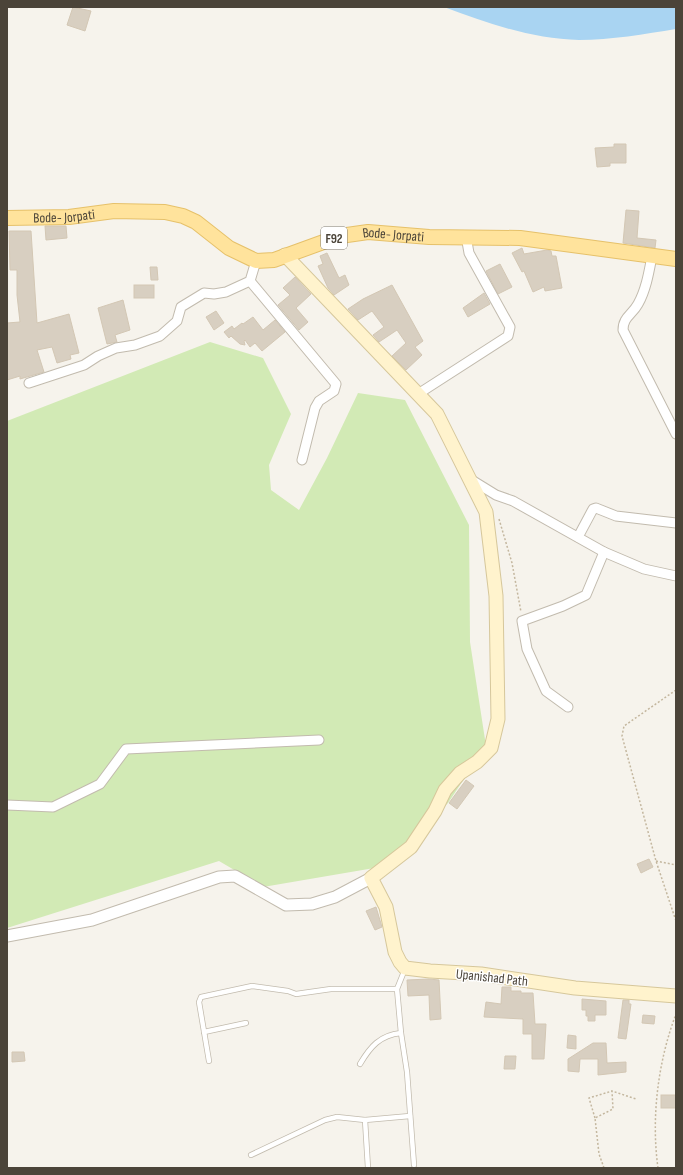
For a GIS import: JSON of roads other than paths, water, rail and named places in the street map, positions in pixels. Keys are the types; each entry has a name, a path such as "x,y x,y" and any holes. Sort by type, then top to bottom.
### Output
{"main road":[{"name":"Bode- Jorpati","path":"7,218 69,217 114,211 165,212 183,216 196,222 229,248 256,261 274,260 322,242 359,232 433,237 466,236 520,238 676,259"},
{"path":"285,255 437,414 486,512 496,596 498,719 491,748 477,762 460,773 445,790 435,811 411,847 370,878 386,907 395,952 405,968"},
{"name":"Upanishad Path","path":"405,968 481,974 583,988 676,996"}],"street":[{"path":"418,394 508,336 511,331 469,253 466,236"},
{"path":"652,256 643,292 638,304 624,320 623,330 676,434"},
{"path":"29,383 84,365 98,356 116,348 135,346 160,336 177,321 181,307 204,293 214,294 226,292 250,281 256,261"},
{"path":"250,281 336,384 334,391 319,401 315,408 302,460"},
{"path":"469,479 496,495 513,501 604,552 644,569 676,576"},
{"path":"578,537 593,509 596,508 616,516 676,523"},
{"path":"568,707 546,691 527,649 522,621 562,606 586,594 604,552"},
{"path":"7,805 53,807 100,784 126,749 319,740"},
{"path":"7,936 92,920 219,877 235,876 286,905 312,904 335,897 370,878"}],"lane":[{"path":"405,968 397,989 401,1033 407,1072 414,1165"},
{"path":"209,1061 199,1002 201,997 252,986 288,991 296,994 331,989 397,989"},
{"path":"204,1032 246,1024"},
{"path":"360,1064 369,1049 381,1038 390,1034 401,1033"},
{"path":"251,1155 325,1120 337,1118 365,1120 410,1116"},
{"path":"365,1120 368,1168"}],"water":[{"path":"444,7 676,7 676,29 603,39 561,39 544,37 510,29"}]}
